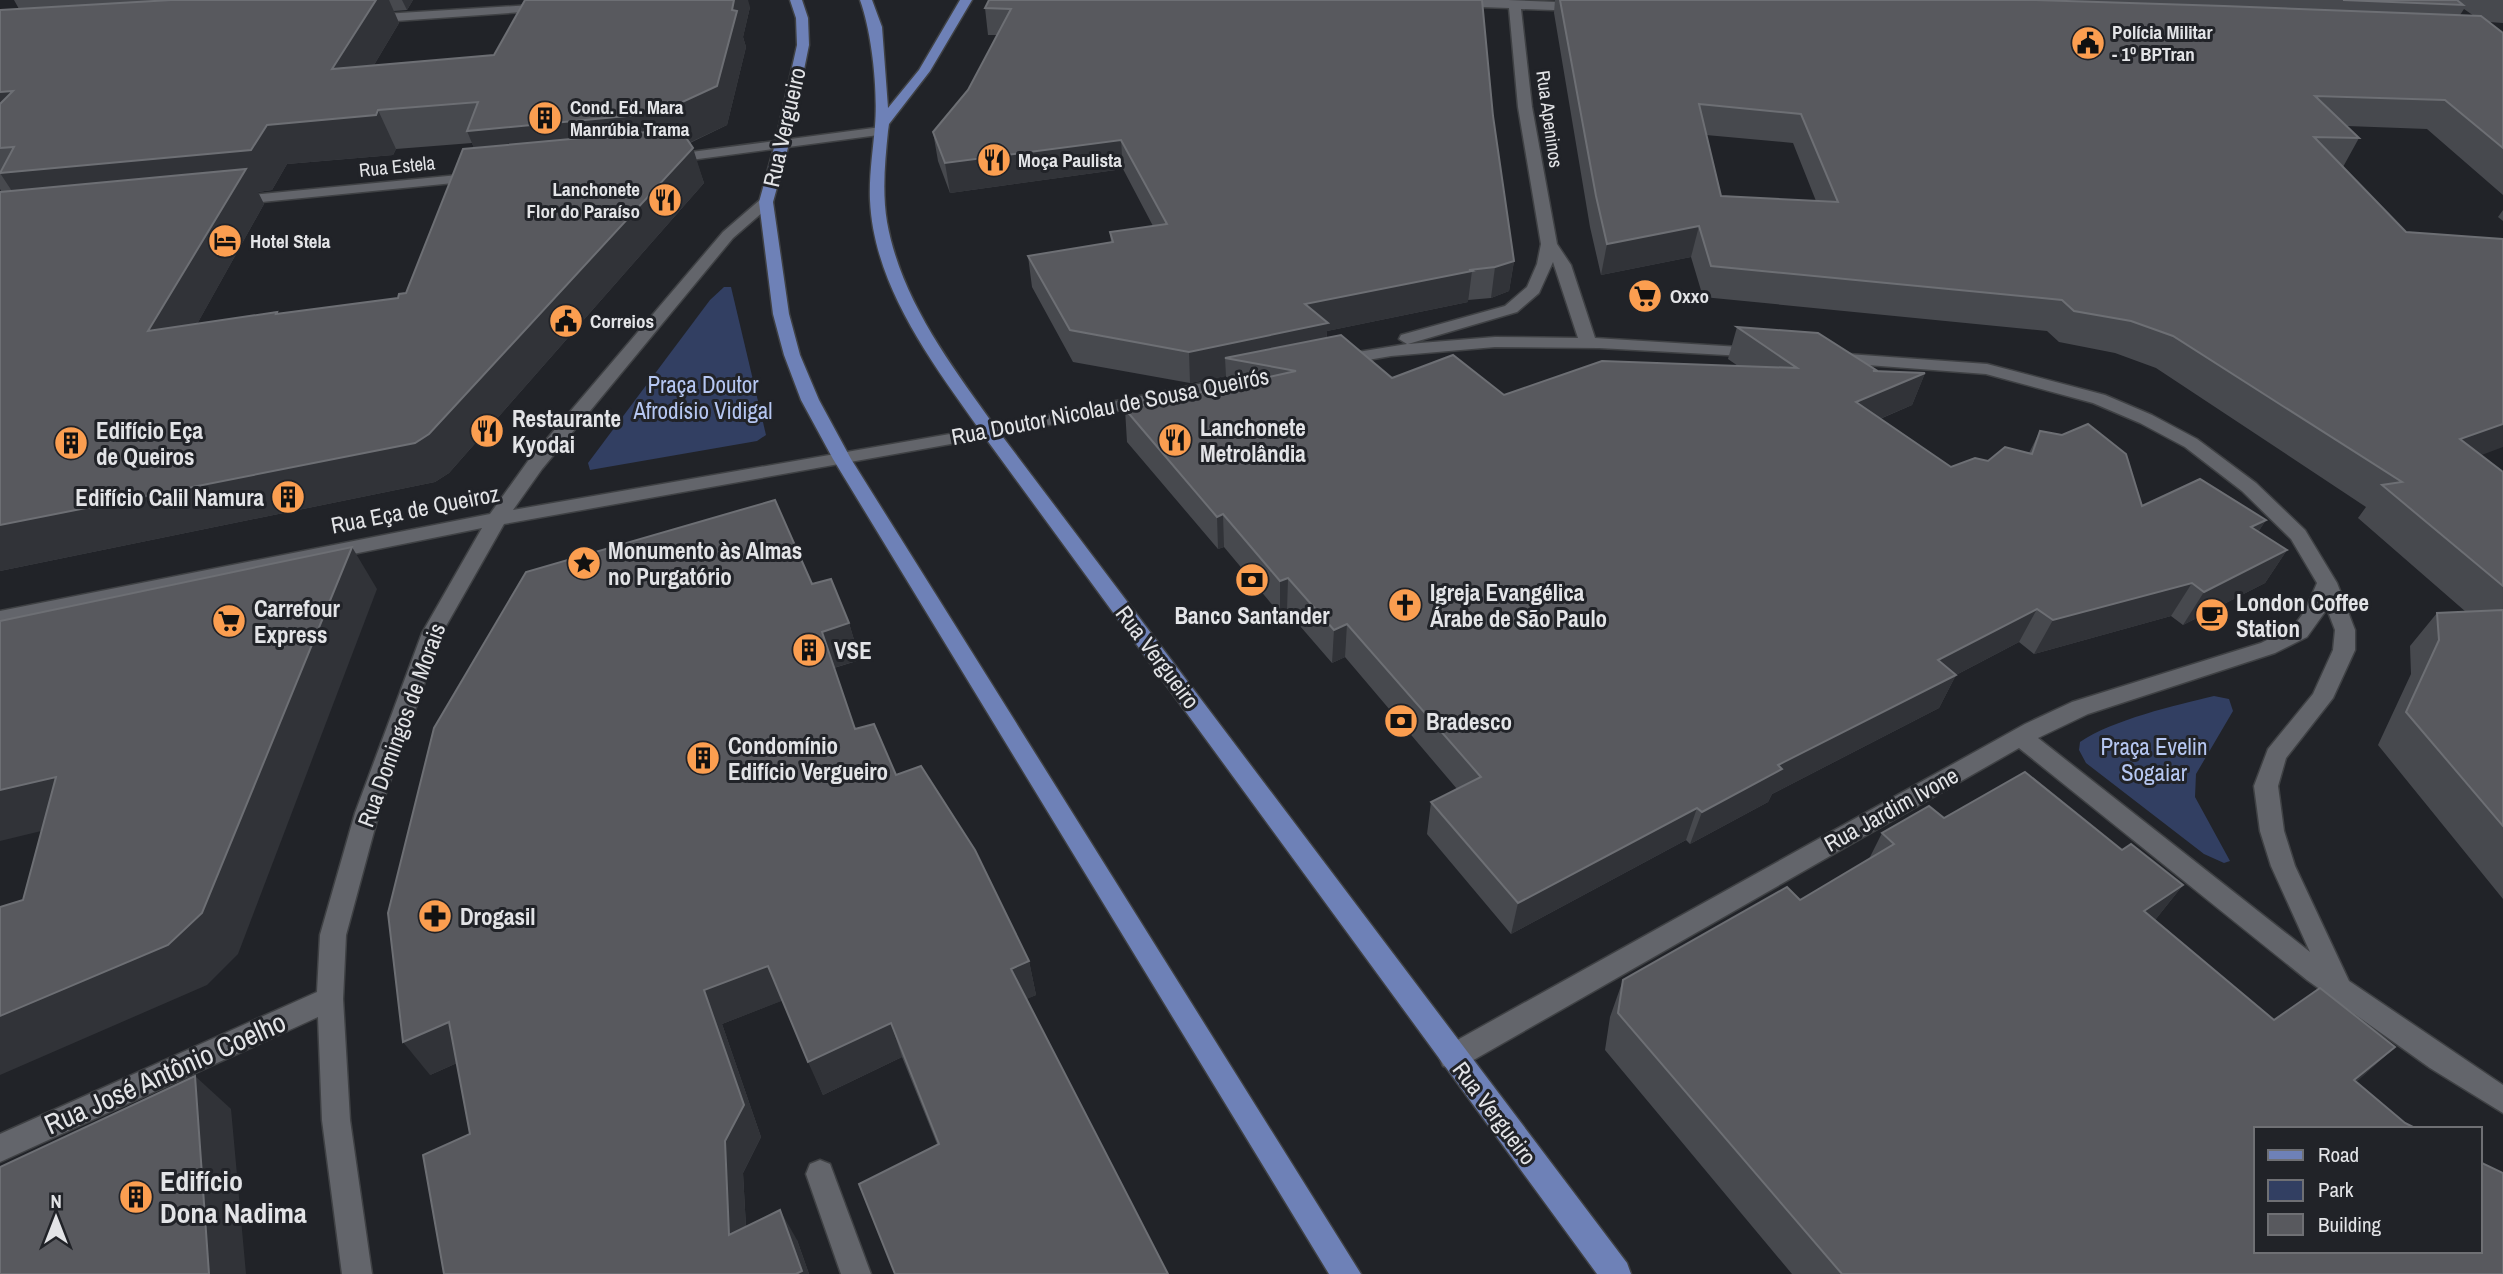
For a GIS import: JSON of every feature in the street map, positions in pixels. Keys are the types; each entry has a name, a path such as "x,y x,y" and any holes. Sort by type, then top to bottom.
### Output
{"main road":[{"name":"Rua Vergueiro","path":"796,0 802,18 803,44 782,144 766,202 781,314 792,355 810,400 842,459 1346,1274"},
{"name":"Rua Vergueiro","path":"866,0 876,27 881,127 878,198 880,224 890,259 913,314 990,432 1616,1274"},
{"path":"881,127 924,71 966,0"}],"street":[{"path":"1437,3 1514,3 1593,8"},
{"name":"Rua Apeninos","path":"1356,356 1511,309 1523,302 1537,286 1546,266 1549,244 1525,107 1514,3"},
{"path":"353,20 559,7"},
{"path":"649,161 782,144 881,127"},
{"name":"Rua Estela","path":"217,202 497,175"},
{"name":"Rua Domingos de Morais","path":"357,1274 336,1120 330,999 333,935 393,738 432,633 496,519 535,465 729,235 766,202"},
{"name":"Rua Apeninos","path":"1549,244 1570,282 1588,342"},
{"path":"1315,365 1356,356 1472,342 1588,342 1768,354"},
{"path":"1823,358 1987,369 2099,399 2146,419 2191,443 2249,487 2298,535 2327,583 2345,630 2344,650 2322,698 2276,755 2266,786 2272,831 2283,866 2339,987"},
{"name":"Rua Doutor Nicolau de Sousa Queirós","path":"842,459 990,432 1275,373"},
{"name":"Rua Eça de Queiroz","path":"0,618 241,567 496,519 842,459"},
{"name":"Rua Jardim Ivone","path":"1453,1057 2021,737 2080,708 2268,648 2300,632 2314,614 2327,583"},
{"path":"2021,737 2198,879 2377,1016 2503,1100"},
{"name":"Rua José Antônio Coelho","path":"0,1148 330,999"},
{"path":"820,1174 856,1274"}],"green space":[{"name":"Praça Doutor Afrodísio Vidigal","path":"724,287 731,287 766,435 757,441 590,470 588,463 710,300"},
{"name":"Praça Evelin Sogaiar","path":"2214,696 2229,699 2233,711 2196,774 2195,797 2230,861 2224,863 2204,854 2086,763 2079,750 2080,742 2109,727 2145,714"}],"building":[{"path":"171,0 376,0 332,69 494,55 525,0 734,0 732,10 737,11 717,86 667,109 670,112 467,131 478,102 378,110 376,115 267,125 251,150 0,173 14,147 0,148 0,104 13,91 0,92 0,10"},
{"path":"989,0 1482,0 1493,116 1514,261 1305,304 1328,323 1189,352 1070,330 1028,256 1113,242 1110,232 1167,224 1121,140 945,163 933,132 968,90 1011,9 985,8"},
{"path":"1560,0 2035,0 2481,16 2503,33 2503,148 2445,100 2315,96 2359,138 2314,137 2406,232 2503,239 2503,424 2460,439 2503,472 2503,586 2382,485 2402,482 2173,336 2131,321 2074,311 2062,300 1711,266 1699,226 1607,244","holes":["1699,104 1801,114 1838,202 1721,196"]},
{"path":"2343,0 2457,0 2463,5"},
{"path":"680,129 693,148 429,434 415,443 0,525 0,192 246,169 148,331 398,298 399,294 406,293 463,149"},
{"path":"1737,327 1818,333 1876,370 1873,371 1925,373 1856,402 1951,467 1975,458 1988,461 2005,447 2032,454 2040,431 2062,435 2088,424 2126,454 2142,506 2200,479 2266,520 2251,527 2287,550 2204,592 2192,583 2053,620 2037,609 1938,660 1956,675 1778,765 1782,769 1702,812 1697,808 1518,903 1431,802 1481,777 1347,624 1334,630 1288,578 1280,581 1223,514 1217,517 1125,409 1296,371 1225,358 1341,335 1392,378 1453,355 1504,395 1602,361 1797,368"},
{"path":"775,500 812,584 831,579 849,623 822,632 855,729 874,724 896,775 921,766 975,850 1029,961 1011,969 1168,1274 895,1274 859,1184 939,1144 891,1023 808,1062 768,966 704,990 744,1105 725,1141 729,1235 780,1210 802,1271 796,1274 444,1274 423,1155 470,1134 449,1022 403,1042 388,913 434,728 526,572"},
{"path":"352,547 202,913 168,945 0,1016 0,907 23,900 56,777 0,790 0,621"},
{"path":"2503,610 2503,826 2406,712 2439,640 2437,613"},
{"path":"2025,772 2122,850 2131,844 2183,885 2144,911 2274,1020 2320,988 2395,1047 2354,1080 2413,1127 2254,1127 2254,1253 2482,1253 2482,1163 2503,1173 2503,1274 1842,1274 1618,1013 1623,980 1787,887 1800,900 1894,844 1882,833 1929,806 1944,818"},
{"path":"195,1076 209,1274 0,1274 0,1167"}],"place":[{"name":"Polícia Militar - 1º BPTran","path":"2088,43"},
{"name":"Cond. Ed. Mara Manrúbia Trama","path":"545,118"},
{"name":"Moça Paulista","path":"994,160"},
{"name":"Lanchonete Flor do Paraíso","path":"665,200"},
{"name":"Hotel Stela","path":"225,241"},
{"name":"Oxxo","path":"1645,296"},
{"name":"Correios","path":"566,321"},
{"name":"Restaurante Kyodai","path":"487,431"},
{"name":"Lanchonete Metrolândia","path":"1175,440"},
{"name":"Edifício Eça de Queiros","path":"71,443"},
{"name":"Edifício Calil Namura","path":"288,497"},
{"name":"Monumento às Almas no Purgatório","path":"584,563"},
{"name":"Banco Santander","path":"1252,580"},
{"name":"Igreja Evangélica Árabe de São Paulo","path":"1405,605"},
{"name":"London Coffee Station","path":"2212,615"},
{"name":"Carrefour Express","path":"229,621"},
{"name":"VSE","path":"809,650"},
{"name":"Bradesco","path":"1401,721"},
{"name":"Condomínio Edifício Vergueiro","path":"703,758"},
{"name":"Drogasil","path":"435,916"},
{"name":"Edifício Dona Nadima","path":"136,1197"}]}
